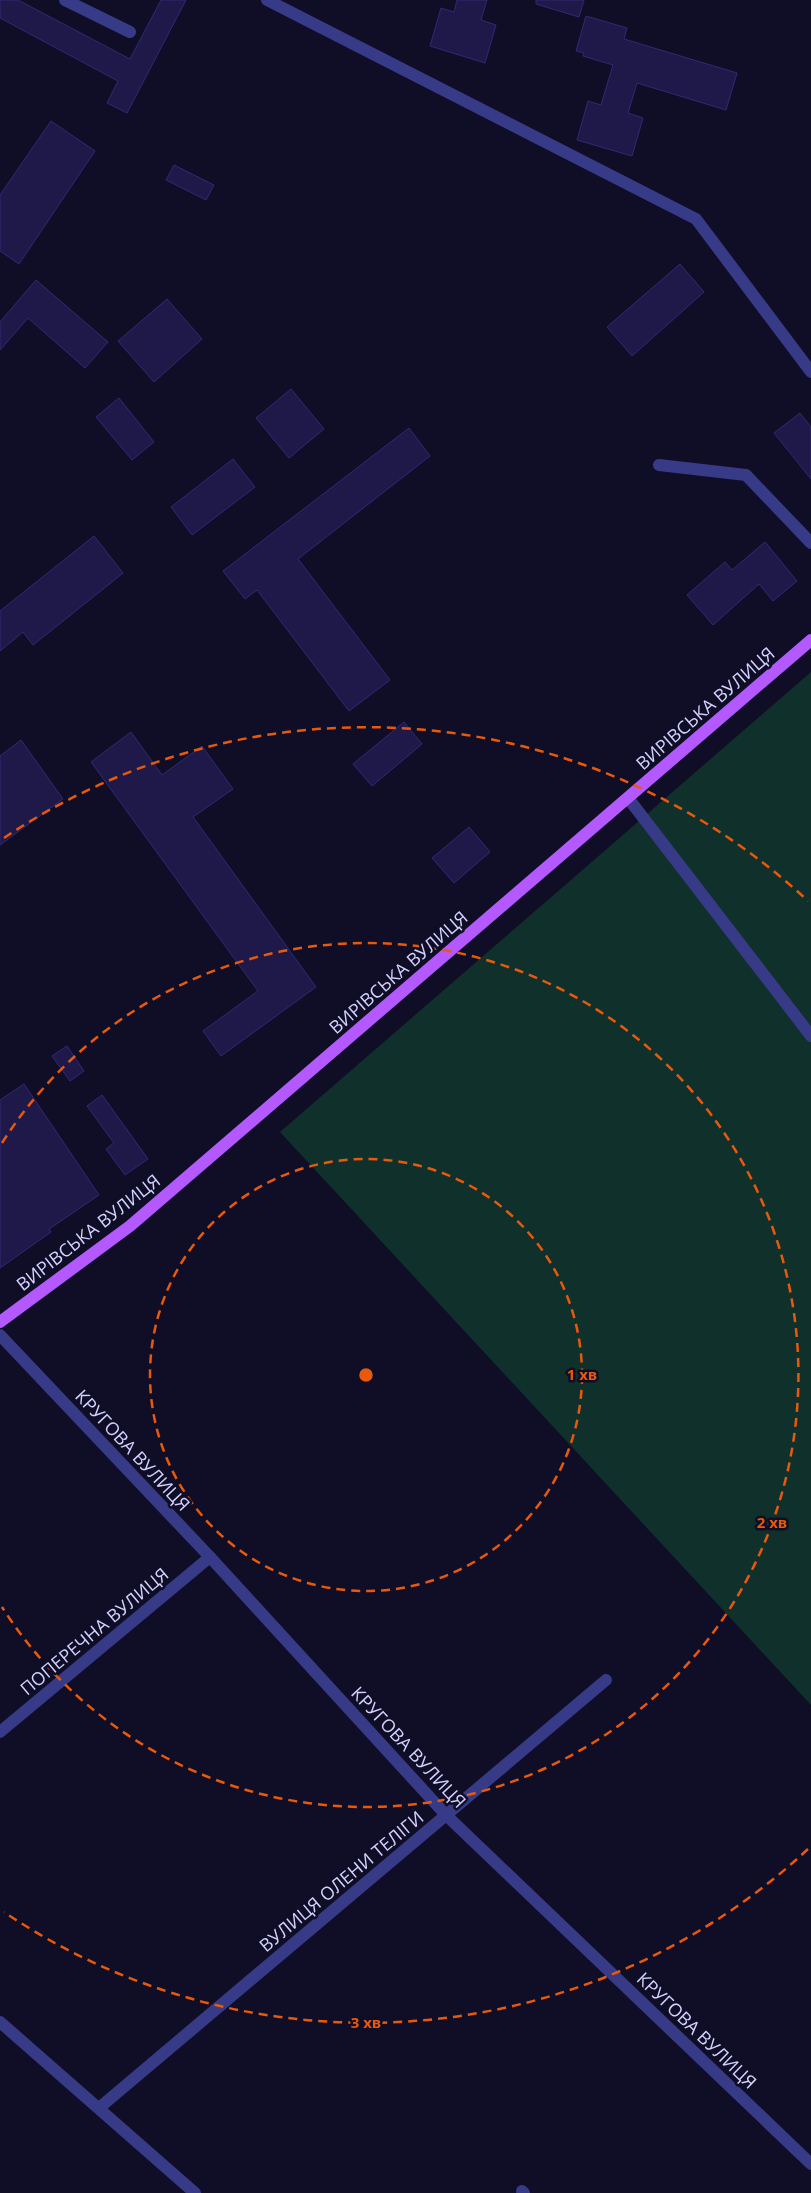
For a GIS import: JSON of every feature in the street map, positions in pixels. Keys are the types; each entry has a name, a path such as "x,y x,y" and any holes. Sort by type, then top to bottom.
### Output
{"main road":[{"name":"ВИРІВСЬКА ВУЛИЦЯ","path":"0,1322 130,1226 811,640"}],"street":[{"path":"65,0 130,32"},
{"path":"267,0 696,219 811,372"},
{"path":"659,465 746,475 811,543"},
{"path":"628,798 811,1036"},
{"name":"КРУГОВА ВУЛИЦЯ","path":"0,1335 210,1556 446,1815 811,2164"},
{"name":"ПОПЕРЕЧНА ВУЛИЦЯ","path":"0,1732 210,1556"},
{"name":"ВУЛИЦЯ ОЛЕНИ ТЕЛІГИ","path":"98,2108 606,1680"},
{"path":"0,2022 195,2193"}],"green space":[{"path":"811,672 811,1705 280,1132"}],"building":[{"path":"0,0 18,0 130,59 161,0 186,0 127,113 107,103 118,81 0,18"},
{"path":"457,0 487,0 481,20 496,25 485,63 430,46 441,8 454,12"},
{"path":"536,0 584,0 579,17 536,4"},
{"path":"586,16 627,28 624,39 737,73 726,110 637,83 628,113 643,118 632,156 577,140 588,101 601,105 613,65 583,56 584,53 576,51"},
{"path":"51,121 95,151 19,264 0,251 0,195"},
{"path":"174,165 214,185 206,200 166,180"},
{"path":"680,264 704,292 632,356 607,327"},
{"path":"36,280 108,342 85,368 28,318 0,350 0,322"},
{"path":"167,299 202,339 154,382 118,341"},
{"path":"291,389 324,429 289,458 256,418"},
{"path":"119,398 154,442 132,460 96,417"},
{"path":"800,413 811,427 811,479 774,433"},
{"path":"409,428 430,456 298,559 390,680 349,711 257,590 245,599 223,571"},
{"path":"233,459 255,487 192,535 171,507"},
{"path":"94,536 123,573 33,645 23,632 0,651 0,611"},
{"path":"765,542 797,581 773,601 759,584 713,625 687,595 725,562 732,570"},
{"path":"404,722 422,744 372,786 353,764"},
{"path":"131,732 162,775 202,746 233,789 193,817 316,987 221,1056 203,1031 258,991 91,762"},
{"path":"21,740 63,799 0,845 0,756"},
{"path":"469,827 490,852 454,883 432,858"},
{"path":"67,1046 84,1071 70,1081 52,1056"},
{"path":"24,1084 99,1195 49,1229 51,1232 0,1268 0,1100"},
{"path":"102,1095 148,1159 125,1175 106,1149 114,1143 87,1106"}]}
